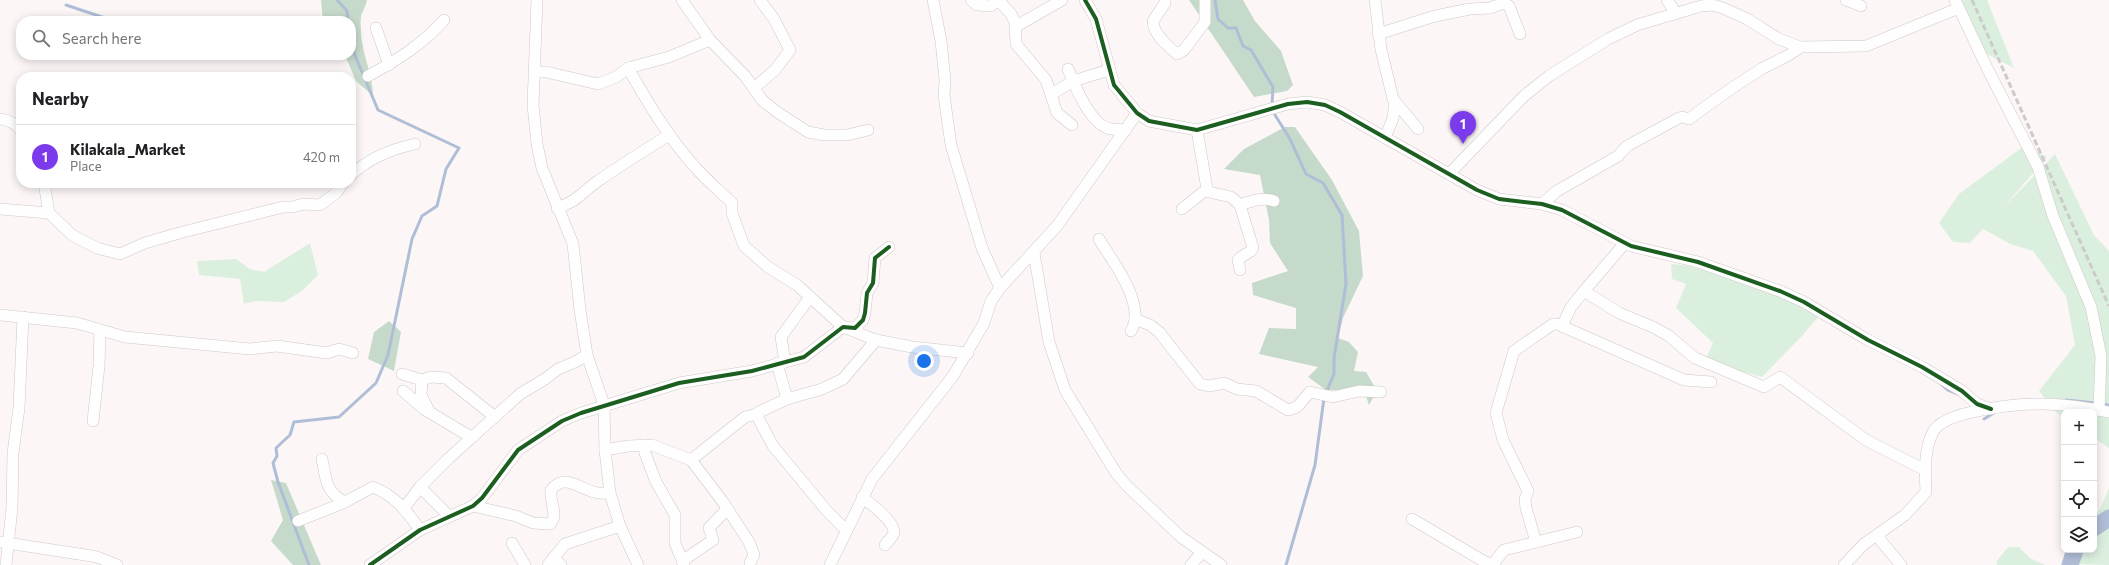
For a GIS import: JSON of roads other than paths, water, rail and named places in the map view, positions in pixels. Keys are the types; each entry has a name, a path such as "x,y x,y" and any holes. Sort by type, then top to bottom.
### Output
{"street":[{"path":"537,0 533,105 537,144 542,168 557,208 573,244 580,310 587,354 604,405 605,450 610,493 620,526 638,565"},
{"path":"682,0 710,40 745,76 762,100 777,112 808,132 824,135 847,135 868,130"},
{"path":"754,88 775,70 790,50 774,19 760,0"},
{"path":"933,0 941,41 945,80 944,95 952,145 988,266 1000,288"},
{"path":"972,0 977,5 991,6 996,1 1006,8 1015,22 1016,44 1041,71 1052,94 1057,113 1072,124"},
{"path":"1015,27 1062,0"},
{"path":"1085,0 1096,19 1114,85 1138,113 1149,121 1197,130 1288,104 1307,102 1325,106 1340,112 1450,173 1477,190 1499,199 1542,204 1562,210 1626,243 1643,249 1698,262 1780,291 1804,302 1868,340 1922,367 1977,404 1991,409"},
{"path":"1165,0 1165,3 1153,21 1153,24 1161,37 1177,54 1184,50 1205,22 1205,0"},
{"path":"1376,0 1378,34 1382,57 1395,103 1393,118 1385,138"},
{"path":"1667,0 1676,13"},
{"path":"1846,0 1861,6"},
{"path":"1378,34 1472,4 1490,8 1504,3 1507,4 1512,10 1520,34"},
{"path":"1450,173 1529,92 1549,76 1608,39 1637,25 1701,6 1712,5 1723,8 1747,19 1779,39 1800,47 1866,46 1957,4 1988,70 2038,167 2053,216 2091,307 2101,356 2104,411 2042,404 1968,411 1946,420 1934,430 1925,470 1926,492 1905,515 1864,544 1844,565"},
{"path":"368,76 389,65 417,47 444,20"},
{"path":"376,28 389,65"},
{"path":"535,72 546,72 598,84 616,77 628,68 669,57 710,40"},
{"path":"1542,204 1557,191 1618,156 1627,146 1682,117 1690,119 1729,88 1791,55 1800,47"},
{"path":"628,68 655,115 669,135 708,181 731,202 732,213 744,246 758,259 797,285 843,327 876,340 912,347 968,353"},
{"path":"1068,69 1082,100 1100,124 1106,128 1126,130"},
{"path":"1052,94 1073,81 1109,70"},
{"path":"1395,103 1418,129"},
{"path":"830,565 872,479 954,376 984,323 991,301 1000,288 1034,253 1057,226 1138,113"},
{"path":"0,119 8,120 16,125"},
{"path":"1197,130 1207,189 1209,192 1231,197 1240,205 1252,248 1252,251 1238,260 1240,270"},
{"path":"557,208 579,198 600,180 669,135"},
{"path":"356,170 361,166 389,151 415,144"},
{"path":"45,188 49,213 72,235 97,248 120,254 145,243 283,207 293,208 302,204 320,206 336,193 340,188"},
{"path":"1182,209 1207,189"},
{"path":"1240,205 1258,199 1274,201"},
{"path":"0,209 49,213"},
{"path":"1099,239 1128,288 1134,304 1135,319 1131,330"},
{"path":"1562,326 1571,308 1584,291 1626,243"},
{"path":"370,565 420,530 473,506 482,498 518,450 550,428 581,413 678,383 726,376 804,357 843,327 855,328 863,320 867,293 873,283 875,258 889,247"},
{"path":"1034,253 1049,342 1065,390 1116,473 1126,485 1176,532 1221,565"},
{"path":"1584,291 1619,314 1653,327 1669,336 1695,358 1764,387 1780,377 1866,440 1925,470"},
{"path":"787,398 781,363 781,337 810,297"},
{"path":"0,315 77,324 125,337 221,347 250,349 277,346 327,353 339,349 353,353"},
{"path":"6,565 4,542 13,494 13,453 21,382 23,317"},
{"path":"1135,319 1155,329 1196,380 1206,386 1224,383 1236,389 1256,391 1288,410 1297,407 1310,392 1333,397 1359,391 1381,392"},
{"path":"1536,542 1526,508 1525,499 1528,491 1503,440 1496,413 1514,352 1553,324 1562,326 1619,353 1684,380 1711,382"},
{"path":"93,421 99,366 100,331"},
{"path":"691,460 749,414 757,414 774,403 822,389 843,379 876,340"},
{"path":"404,508 420,487 471,437 527,389 545,379 558,368 575,362 587,354"},
{"path":"402,374 422,380 431,377 446,378 495,417"},
{"path":"422,380 423,402 431,413"},
{"path":"403,392 431,413 471,437"},
{"path":"757,414 773,446 793,468 827,511 846,530"},
{"path":"605,450 644,445 656,446 691,460 727,509 752,548 754,555 750,563"},
{"path":"644,445 645,453 656,482 675,515 675,543 683,563 713,540 709,528 727,509"},
{"path":"322,459 330,491 337,498 345,502"},
{"path":"473,506 516,516 533,523 550,524 554,518 550,497 551,490 563,482 570,482 593,492 610,493"},
{"path":"298,521 345,502 373,487 386,493 404,508 420,530"},
{"path":"420,487 449,516"},
{"path":"862,497 892,525 894,531 885,545"},
{"path":"1412,519 1487,564 1504,550 1577,532"},
{"path":"554,563 565,544 620,526"},
{"path":"1879,534 1881,541 1901,565"},
{"path":"4,542 117,565"},
{"path":"512,544 525,565"},
{"path":"1191,565 1202,552"}],"waterway":[{"path":"337,0 347,11 348,16"},
{"path":"1215,0 1218,19 1228,28 1236,28 1243,46 1251,50 1273,87 1272,105"},
{"path":"66,5 99,16"},
{"path":"309,565 278,482 273,463 277,456 276,448 290,435 294,422 339,417 376,383 388,355 412,239 422,216 437,206 446,169 459,148 378,110 356,58"},
{"path":"1275,115 1290,139 1306,174 1323,183 1342,215 1346,284 1334,358 1334,374 1326,393"},
{"path":"1941,384 1948,390 1958,394"},
{"path":"1286,565 1315,465 1324,398"},
{"path":"2066,400 2096,403"},
{"path":"2102,404 2109,405"},
{"path":"1984,419 1994,413"},
{"path":"2097,526 2109,518"},
{"path":"2070,565 2074,553"}],"railway":[{"path":"1972,0 2109,306"}],"place":[{"name":"Kilakala _Market","path":"1463,144"}]}
